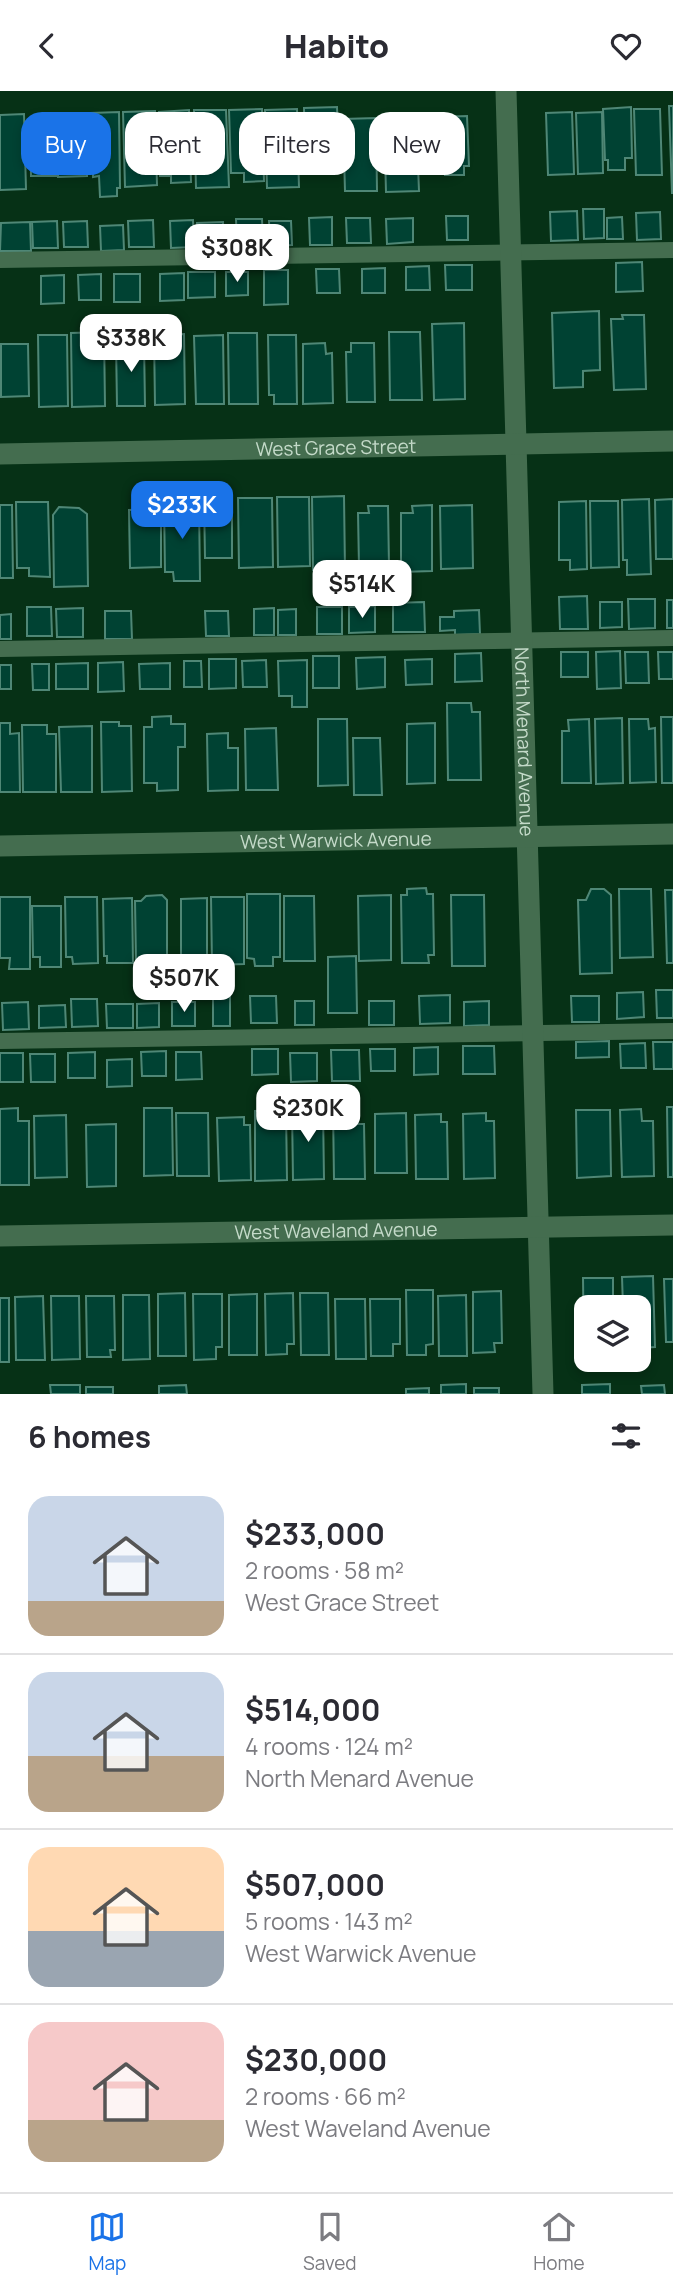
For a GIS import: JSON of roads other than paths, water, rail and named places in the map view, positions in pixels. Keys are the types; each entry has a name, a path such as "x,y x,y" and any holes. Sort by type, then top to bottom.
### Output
{"street":[{"name":"North Menard Avenue","path":"506,91 543,1394"},
{"name":"West Grace Street","path":"0,454 673,441"},
{"name":"West Warwick Avenue","path":"0,846 673,834"},
{"name":"West Waveland Avenue","path":"0,1236 673,1225"}],"lane":[{"path":"0,260 673,250"},
{"path":"0,649 673,638"},
{"path":"0,1041 673,1031"}]}
